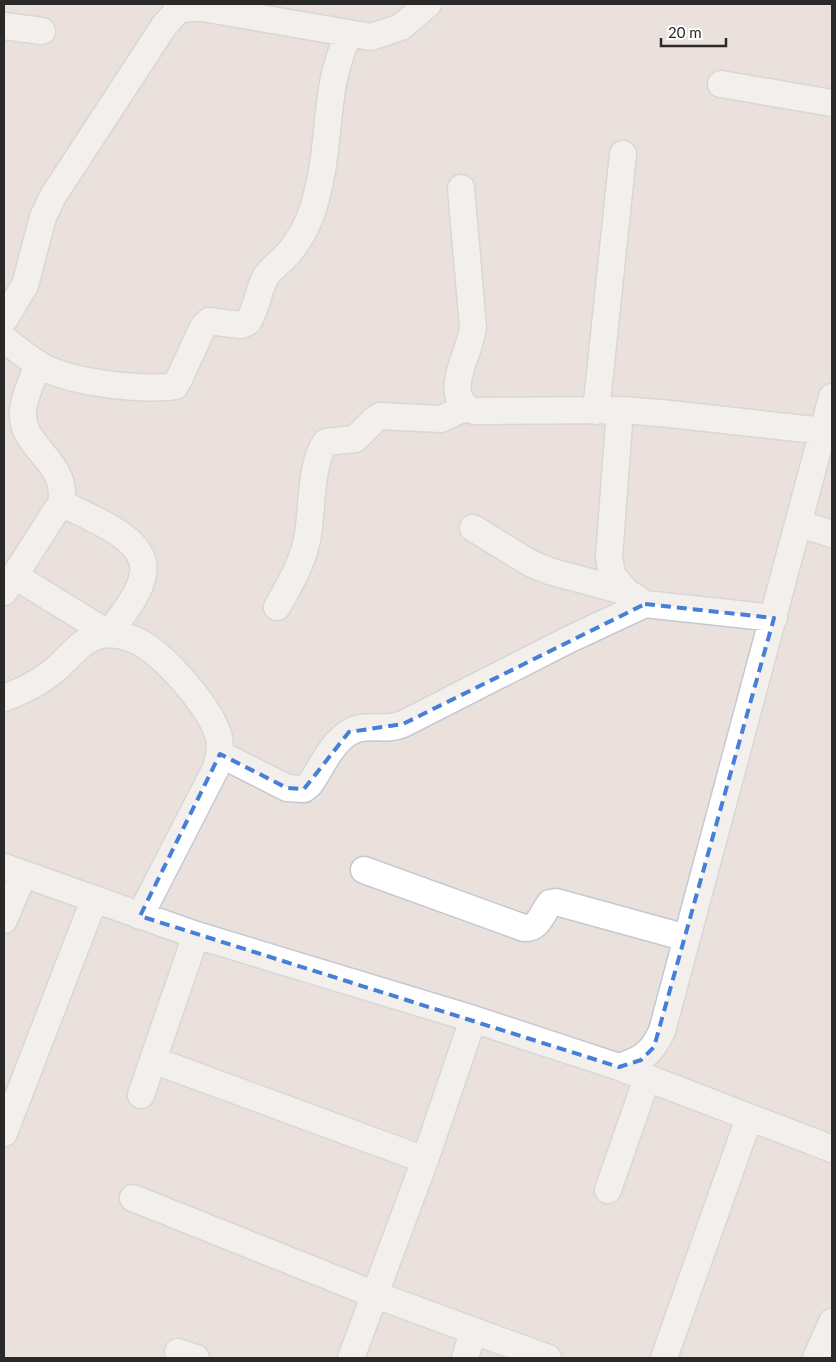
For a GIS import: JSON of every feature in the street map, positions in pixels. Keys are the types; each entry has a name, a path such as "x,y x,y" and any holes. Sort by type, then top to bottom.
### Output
{"street":[{"path":"4,320 25,285 44,217 53,196 170,16 178,10 197,7 370,37 401,27 428,4"},
{"path":"4,26 42,32"},
{"path":"4,339 38,364 62,374 106,383 158,388 175,386 203,327 209,321 241,325 248,322 267,275 295,244 308,221 324,167 332,80 336,63 349,34"},
{"path":"721,84 832,103"},
{"path":"623,154 608,411 609,557 612,575 636,598"},
{"path":"461,188 473,326 470,348 458,372 460,400 465,408 474,411 661,413 823,432"},
{"path":"38,364 22,412 25,426 31,438 56,469 64,491 61,503 9,584 109,634 139,642 172,669 207,712 219,739 220,754 209,783 140,916"},
{"path":"620,1067 641,1060 654,1047 662,1031 800,524 832,397"},
{"path":"277,607 298,568 307,540 318,457 326,442 355,439 380,416 441,419 465,408"},
{"path":"4,698 44,678 92,638 109,634 144,575 144,561 139,550 127,538 61,503"},
{"path":"800,524 832,534"},
{"path":"474,528 530,563 549,571 636,598 774,618"},
{"path":"220,754 287,788 304,790 341,737 349,732 363,727 394,728 403,724 568,640 636,598"},
{"path":"364,870 524,928 530,929 536,925 550,903 556,902 687,938"},
{"path":"4,920 14,871 196,935 473,1019 620,1067 832,1149"},
{"path":"4,1133 94,900"},
{"path":"141,1095 196,935"},
{"path":"351,1358 373,1294 425,1160 473,1019"},
{"path":"153,1060 425,1160"},
{"path":"608,1190 647,1078"},
{"path":"664,1358 749,1118"},
{"path":"133,1198 373,1294 548,1358"},
{"path":"816,1358 832,1322"},
{"path":"465,1358 473,1332"}],"highlighted area":[{"path":"645,604 774,618 654,1047 641,1060 619,1067 140,916 220,754 287,788 304,789 349,732 403,724"}]}
